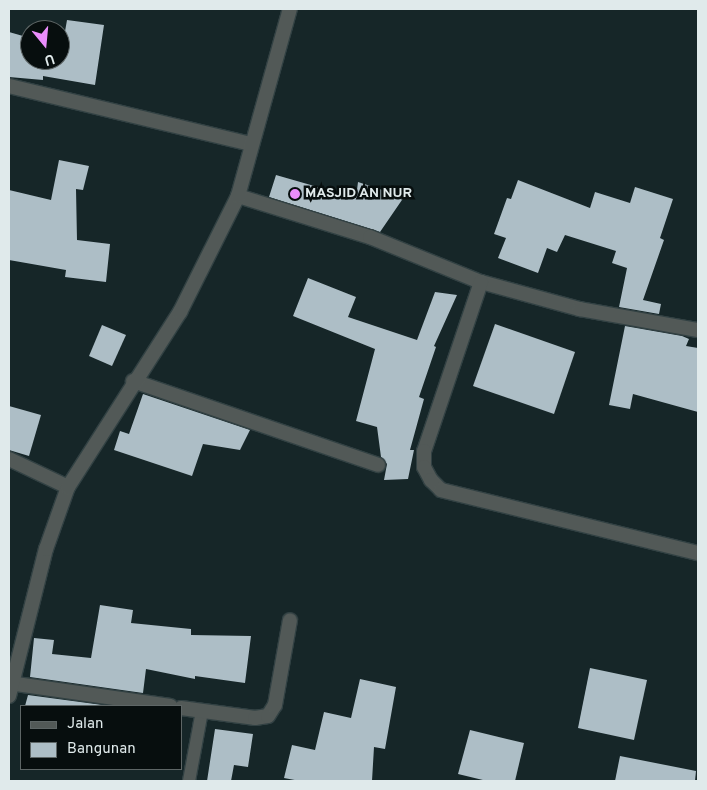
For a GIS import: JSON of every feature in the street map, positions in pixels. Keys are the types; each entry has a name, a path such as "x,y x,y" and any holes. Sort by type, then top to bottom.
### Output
{"street":[{"path":"161,705 10,688 46,549 68,487 133,381 180,312 238,196 250,144 290,9"},
{"path":"9,86 250,144"},
{"path":"238,196 370,237 481,282 589,311 698,330"},
{"path":"481,282 424,451 424,467 431,480 440,490 698,553"},
{"path":"133,381 378,465"},
{"path":"9,459 68,487"},
{"path":"182,708 255,718 268,716 275,705 290,620"}],"lane":[{"path":"189,781 202,711"}],"building":[{"path":"70,20 104,25 95,85 43,76 43,80 9,77 9,32 20,35 20,70 70,70"},
{"path":"59,160 89,166 83,190 76,189 77,240 110,244 106,282 65,277 66,270 9,260 9,190 51,200"},
{"path":"276,175 356,198 358,182 404,197 380,232 269,197"},
{"path":"518,180 590,208 595,192 630,203 635,187 673,199 660,238 664,240 643,300 661,304 659,314 619,307 627,268 612,263 616,251 565,235 557,252 547,248 538,273 498,258 506,238 494,234 507,198 511,199"},
{"path":"308,278 356,297 348,317 417,340 435,292 457,295 434,346 436,347 419,397 424,399 410,450 414,450 408,479 384,480 387,464 381,457 377,427 356,421 375,349 293,316"},
{"path":"495,324 575,352 554,414 473,386"},
{"path":"102,325 126,335 112,366 89,356"},
{"path":"625,326 682,336 689,339 686,346 698,348 698,412 633,394 630,409 609,405"},
{"path":"143,394 250,430 240,450 203,444 192,476 114,450 120,431 129,434"},
{"path":"9,406 41,415 29,456 9,450"},
{"path":"100,605 133,610 131,623 191,629 191,635 251,636 245,683 195,676 195,679 146,669 143,693 30,677 34,638 54,640 52,654 91,658"},
{"path":"590,668 647,680 634,740 578,728"},
{"path":"360,679 396,687 385,749 374,747 372,781 300,781 284,778 292,745 315,750 324,712 351,718"},
{"path":"28,695 103,705 25,705"},
{"path":"215,729 253,734 248,767 234,765 231,781 207,781"},
{"path":"470,730 524,743 515,781 487,781 458,774"},
{"path":"620,756 696,771 695,781 615,781"}],"place":[{"name":"MASJID AN NUR","path":"295,194"}]}
